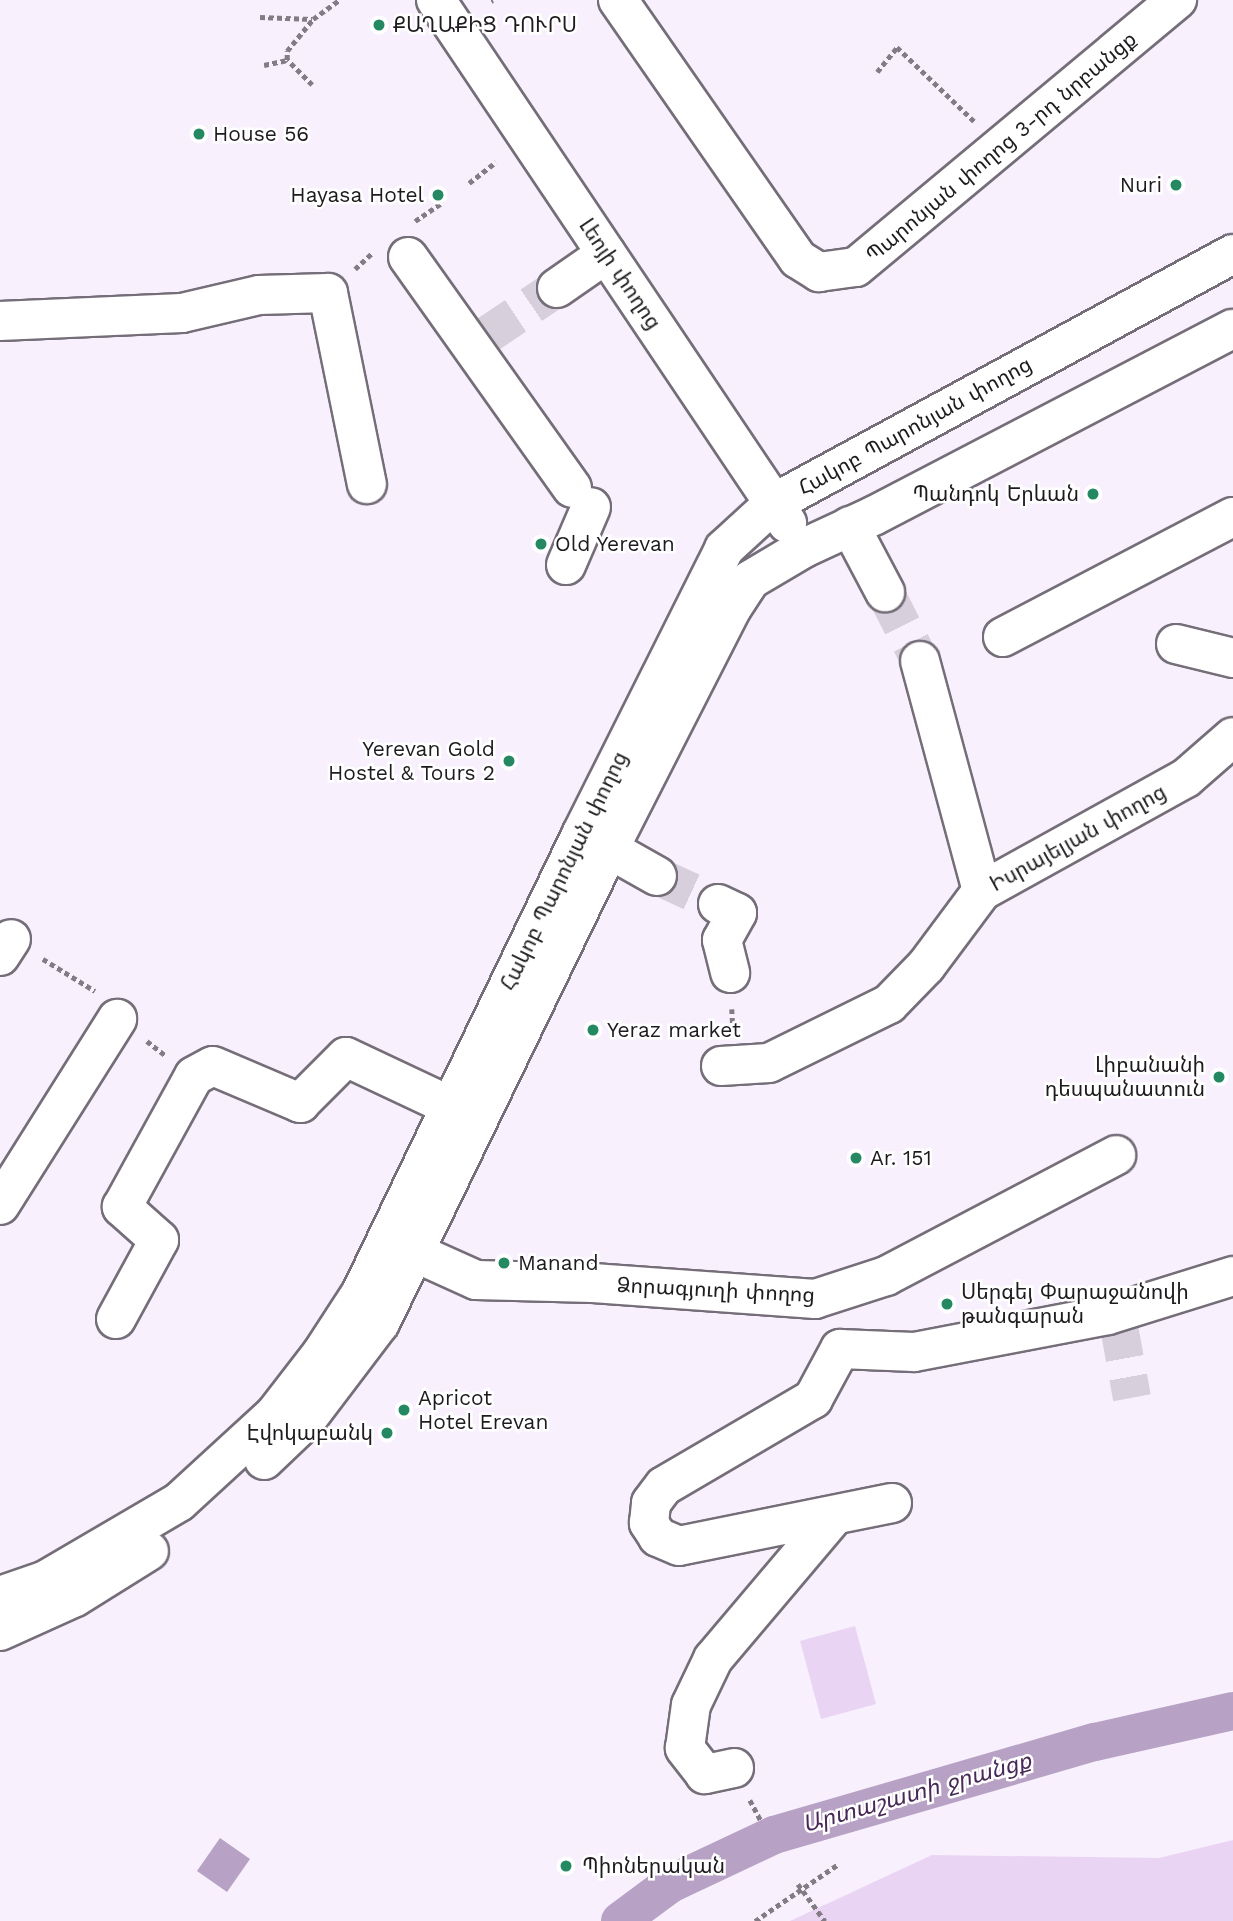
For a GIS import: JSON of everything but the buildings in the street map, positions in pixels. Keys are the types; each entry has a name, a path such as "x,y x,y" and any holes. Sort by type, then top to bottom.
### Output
{"main road":[{"name":"Լեոյի փողոց","path":"436,0 804,548"},
{"name":"Պարոնյան փողոց 3-րդ նրբանցք","path":"618,0 797,258 819,272 856,267 1177,0"},
{"path":"556,288 606,254"},
{"name":"Հակոբ Պարոնյան փողոց","path":"0,1596 46,1580 148,1523 179,1502 274,1415 321,1353 361,1293 724,549 774,503 1233,254"},
{"path":"408,257 478,341 581,497 566,565"},
{"path":"0,321 182,313 259,295 328,293 367,484"},
{"name":"Հակոբ Պարոնյան փողոց","path":"0,1631 75,1597 173,1536 243,1480 315,1408 380,1323 609,849 732,608 750,580 804,548 1233,329"},
{"path":"1003,637 1233,517"},
{"path":"850,526 885,592"},
{"path":"1177,644 1233,658"},
{"path":"920,661 982,891"},
{"name":"Իսրայելյան փողոց","path":"728,1065 769,1063 888,1004 926,966 982,891 1186,778 1233,737"},
{"path":"609,849 657,876"},
{"path":"718,904 737,913 722,940 730,973"},
{"path":"0,1205 117,1019"},
{"path":"116,1319 159,1240 122,1206 194,1076 213,1066 300,1103 346,1057 450,1106"},
{"name":"Ձորագյուղի փողոց","path":"416,1253 476,1280 593,1283 815,1299 886,1276 1115,1155"},
{"path":"840,1349 915,1352 1117,1317 1233,1276"},
{"path":"815,1299 840,1349"},
{"path":"840,1349 813,1399 664,1486 651,1503 649,1522 658,1537 679,1546 892,1503"},
{"path":"734,1768 705,1774 685,1748 691,1705 713,1659 833,1517"}],"path":[{"path":"312,85 287,60 286,51 313,19 339,0"},
{"path":"260,17 313,19"},
{"path":"877,72 897,47 973,120"},
{"path":"264,65 287,60"},
{"path":"469,183 496,162"},
{"path":"728,1065 730,973"},
{"path":"755,1921 792,1895 800,1886 815,1881 837,1865"},
{"path":"800,1886 825,1921"}],"shaded area":[{"path":"855,1626 876,1704 821,1719 800,1641"},
{"path":"220,1838 250,1859 227,1892 197,1871"},
{"path":"1233,1840 1233,1921 790,1921 932,1855 1159,1858"}],"waterway":[{"name":"Արտաշատի ջրանցք","path":"620,1921 670,1884 774,1835 1095,1742 1233,1711"}],"tunnel":[{"path":"484,337 557,288"},
{"path":"885,592 920,661"},
{"path":"657,876 718,904"},
{"path":"1118,1321 1132,1398"}],"place":[{"name":"ՔԱՂԱՔԻՑ ԴՈՒՐՍ","path":"379,25"},
{"name":"House 56","path":"199,134"},
{"name":"Nuri","path":"1176,185"},
{"name":"Hayasa Hotel","path":"438,195"},
{"name":"Պանդոկ Երևան","path":"1093,494"},
{"name":"Old Yerevan","path":"541,544"},
{"name":"Yerevan Gold Hostel & Tours 2","path":"509,761"},
{"name":"Yeraz market","path":"593,1030"},
{"name":"Լիբանանի դեսպանատուն","path":"1219,1077"},
{"name":"Ar. 151","path":"856,1158"},
{"name":"Manand","path":"504,1263"},
{"name":"Սերգեյ Փարաջանովի թանգարան","path":"947,1304"},
{"name":"Apricot Hotel Erevan","path":"404,1410"},
{"name":"Էվոկաբանկ","path":"387,1433"},
{"name":"Պիոներական","path":"566,1866"}]}
